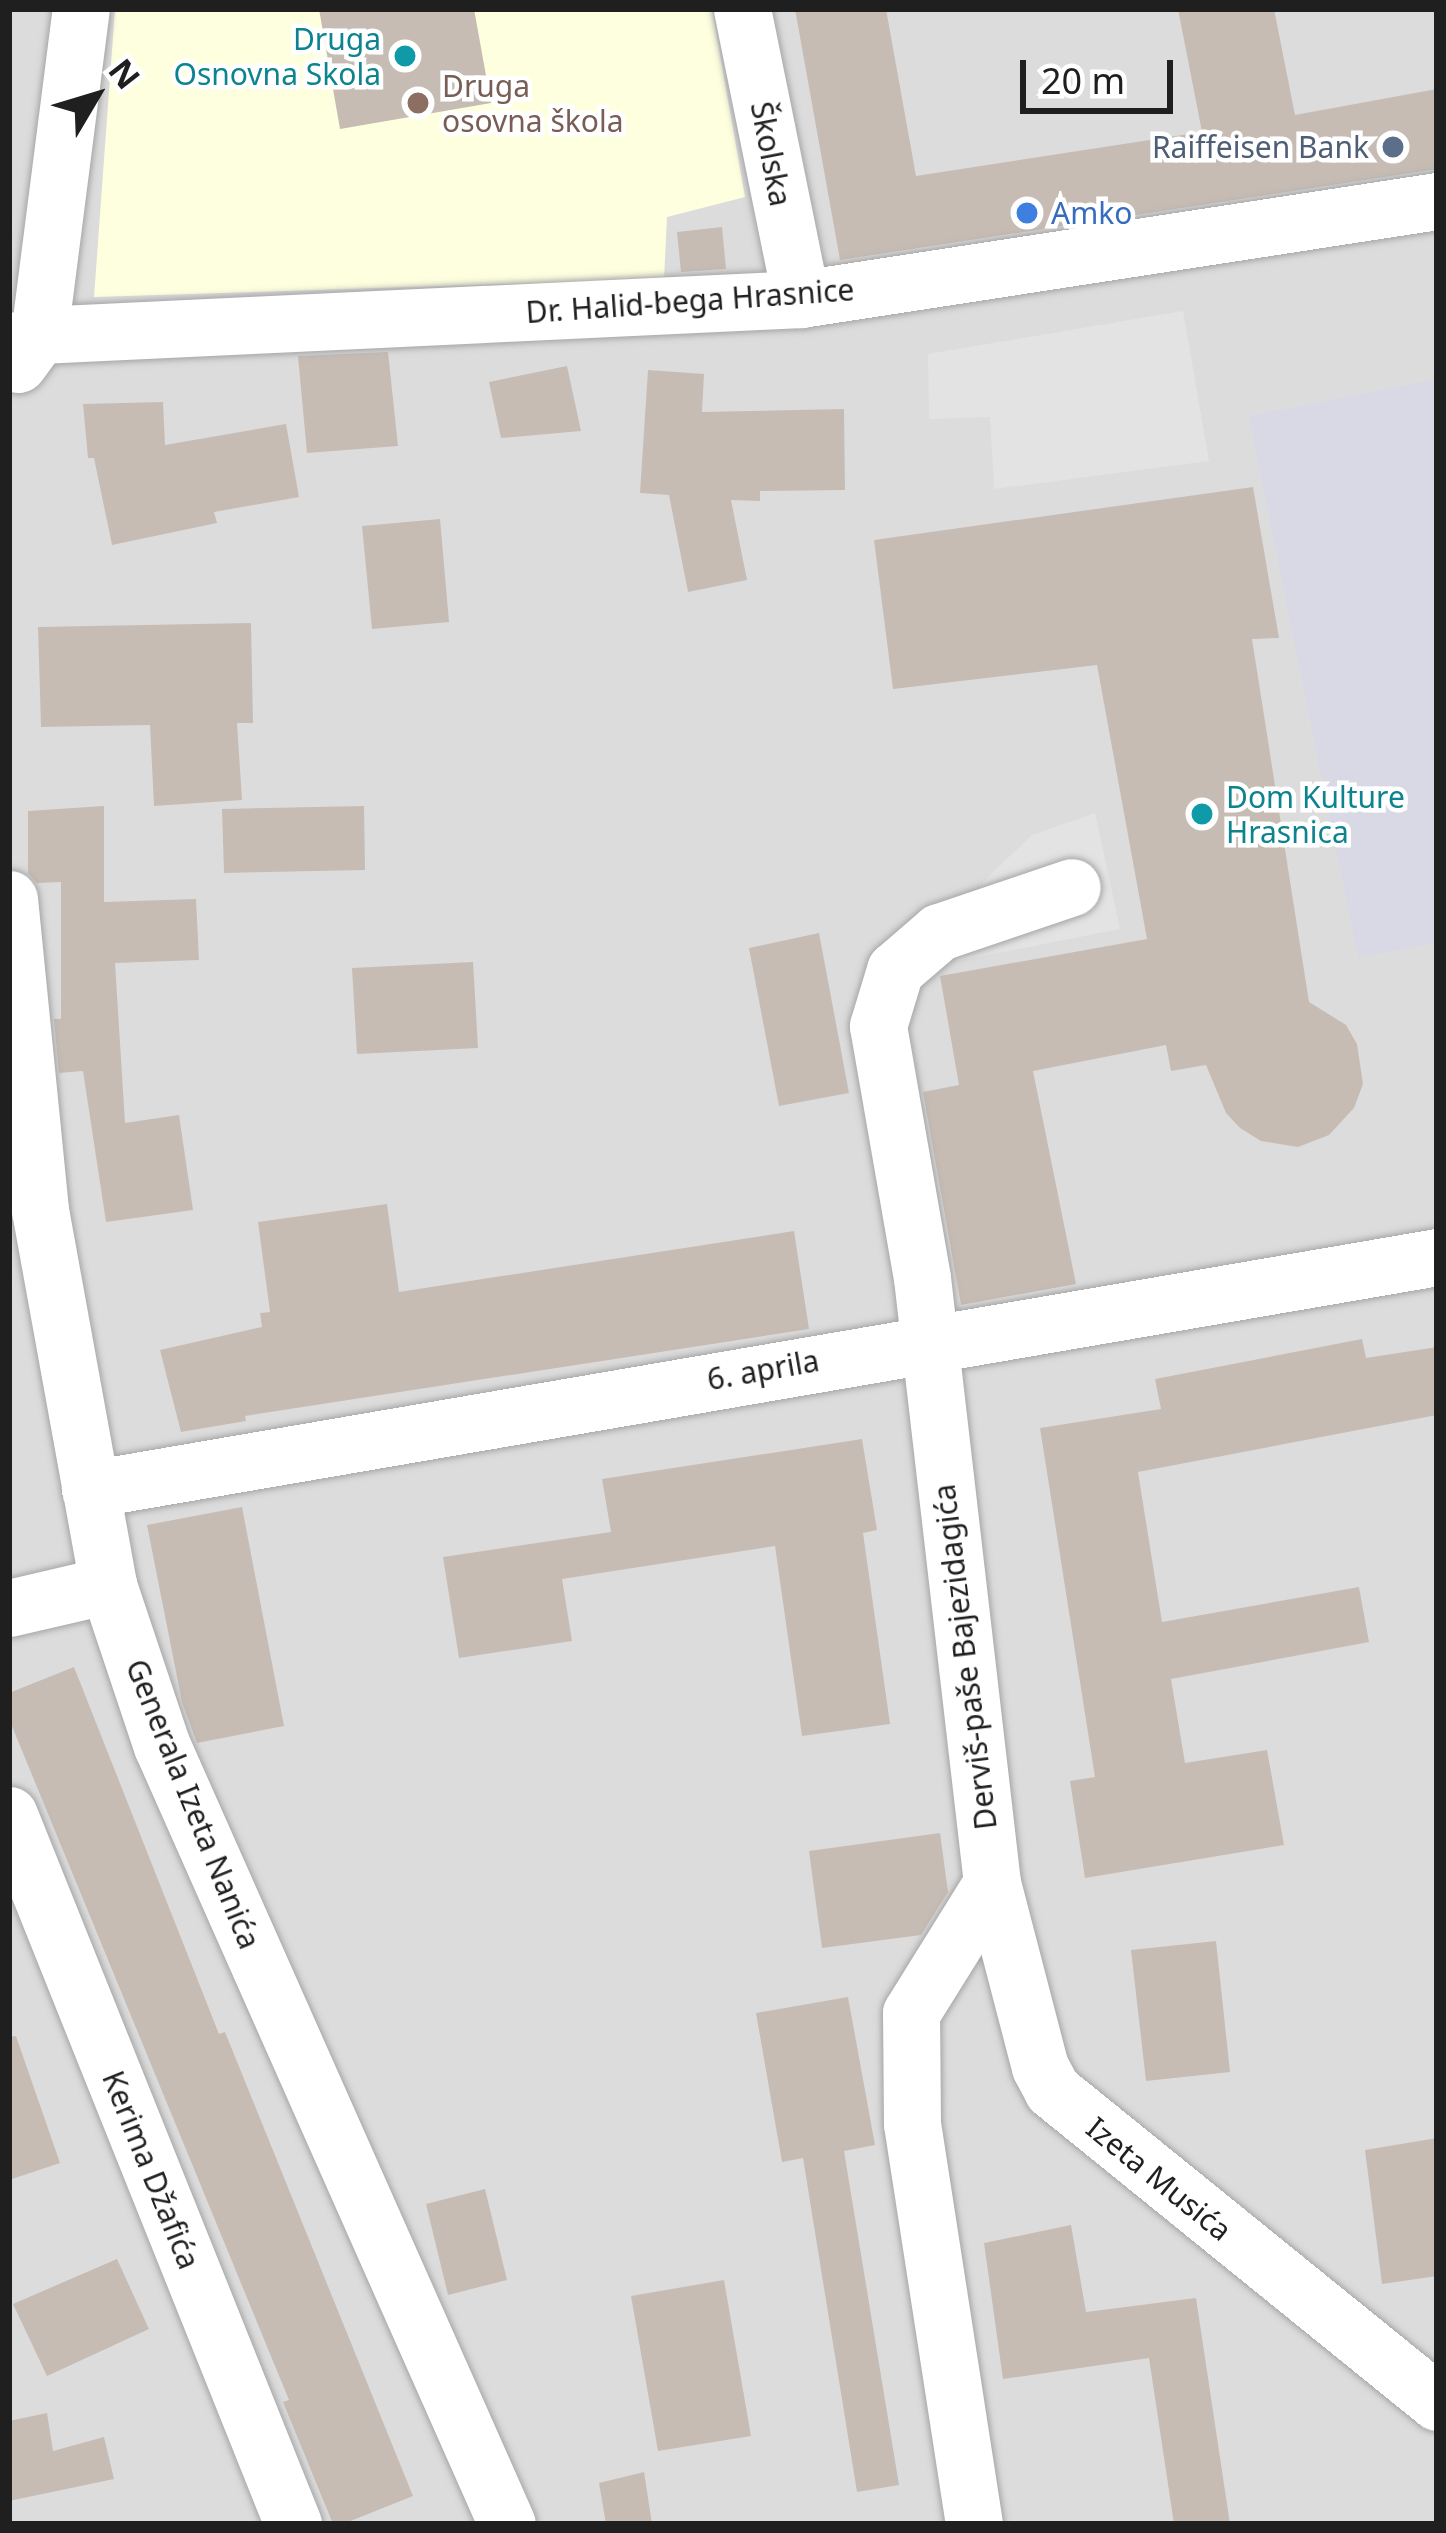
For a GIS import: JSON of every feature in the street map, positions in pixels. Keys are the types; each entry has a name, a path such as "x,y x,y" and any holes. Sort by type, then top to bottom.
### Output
{"street":[{"path":"19,351 81,9"},
{"name":"Školska","path":"742,9 801,299"},
{"name":"Dr. Halid-bega Hrasnice","path":"19,351 801,299 1437,201"},
{"name":"Derviš-paše Bajezidagića","path":"992,1883 928,1341 878,1026 895,970 939,932 1072,887"},
{"name":"Generala Izeta Nanića","path":"9,898 40,1210 108,1586 162,1746 507,2524"},
{"name":"6. aprila","path":"90,1489 928,1341 1437,1257"},
{"path":"9,1608 108,1586"},
{"name":"Kerima Džafića","path":"9,1815 293,2524"},
{"path":"974,2524 912,2124 911,2013 992,1883"},
{"name":"Izeta Musića","path":"992,1883 1040,2067 1052,2090 1437,2402"}],"shaded area":[{"path":"9,9 1437,9 1437,2524 9,2524"},
{"name":"Druga osovna škola","path":"115,9 712,9 745,197 667,217 664,279 94,297"},
{"path":"1183,311 1209,461 994,489 990,417 929,419 928,354"},
{"path":"1437,379 1437,943 1358,958 1249,416"},
{"path":"1095,813 1120,929 957,961 953,919 989,876 1032,835"}],"building":[{"name":"Druga Osnovna Skola","path":"319,9 474,9 491,103 340,129"},
{"path":"795,9 886,9 916,176 1202,132 1178,9 1274,9 1295,115 1437,89 1437,169 840,260"},
{"path":"722,227 726,269 681,272 677,232"},
{"path":"388,352 398,446 307,453 298,356"},
{"path":"567,366 581,431 501,438 489,382"},
{"path":"648,370 704,374 702,412 844,409 845,490 760,491 760,501 731,500 747,580 688,592 669,495 640,493"},
{"path":"163,402 165,445 286,424 299,497 214,512 217,523 112,545 94,458 88,458 83,404"},
{"name":"Dom Kulture Hrasnica","path":"1253,487 1279,638 1252,639 1309,1002 1346,1025 1357,1044 1363,1084 1354,1108 1329,1135 1298,1147 1261,1141 1240,1128 1226,1113 1206,1065 1171,1071 1166,1045 1033,1071 1076,1284 961,1305 923,1092 959,1085 940,976 1147,939 1097,665 893,689 874,540"},
{"path":"440,519 449,622 372,629 362,526"},
{"path":"251,623 253,723 237,723 242,800 154,806 150,725 41,727 38,627"},
{"path":"104,806 104,902 196,899 199,960 115,963 125,1123 179,1115 193,1210 106,1222 83,1071 59,1073 54,1019 61,1019 61,882 37,883 28,873 28,811"},
{"path":"364,806 365,870 224,873 222,809"},
{"path":"819,933 849,1093 779,1106 749,948"},
{"path":"473,962 478,1048 357,1054 352,968"},
{"path":"387,1204 399,1292 794,1231 809,1329 245,1416 246,1421 181,1432 160,1350 262,1327 260,1313 270,1312 258,1222"},
{"path":"1362,1339 1366,1358 1437,1347 1437,1415 1138,1472 1162,1622 1359,1587 1369,1642 1171,1679 1185,1763 1267,1750 1284,1845 1085,1878 1070,1781 1095,1777 1040,1428 1161,1409 1155,1379"},
{"path":"862,1439 877,1530 863,1533 890,1724 802,1736 775,1546 562,1579 572,1641 459,1658 443,1557 611,1532 602,1479"},
{"path":"242,1507 284,1726 197,1743 182,1702 147,1525"},
{"path":"74,1667 219,2034 225,2032 413,2496 343,2524 333,2524 283,2402 289,2400 9,1719 9,1693"},
{"path":"940,1833 948,1892 921,1935 822,1948 809,1851"},
{"path":"1216,1941 1230,2072 1146,2081 1131,1950"},
{"path":"848,1997 875,2145 844,2151 899,2485 857,2492 803,2158 782,2162 756,2013"},
{"path":"16,2036 60,2163 9,2180 9,2037"},
{"path":"1437,2138 1437,2276 1382,2284 1365,2150"},
{"path":"485,2189 507,2280 448,2295 426,2204"},
{"path":"1071,2225 1086,2312 1196,2298 1230,2524 1174,2524 1149,2358 1003,2379 984,2243"},
{"path":"117,2259 149,2329 47,2376 13,2304"},
{"path":"724,2280 751,2436 658,2451 631,2296"},
{"path":"47,2413 53,2451 104,2437 114,2479 9,2501 9,2421"},
{"path":"644,2472 652,2524 606,2524 599,2483"}],"place":[{"name":"Druga Osnovna Skola","path":"405,56"},
{"name":"Druga osovna škola","path":"418,103"},
{"name":"Raiffeisen Bank","path":"1393,147"},
{"name":"Amko","path":"1027,213"},
{"name":"Dom Kulture Hrasnica","path":"1202,814"}]}
